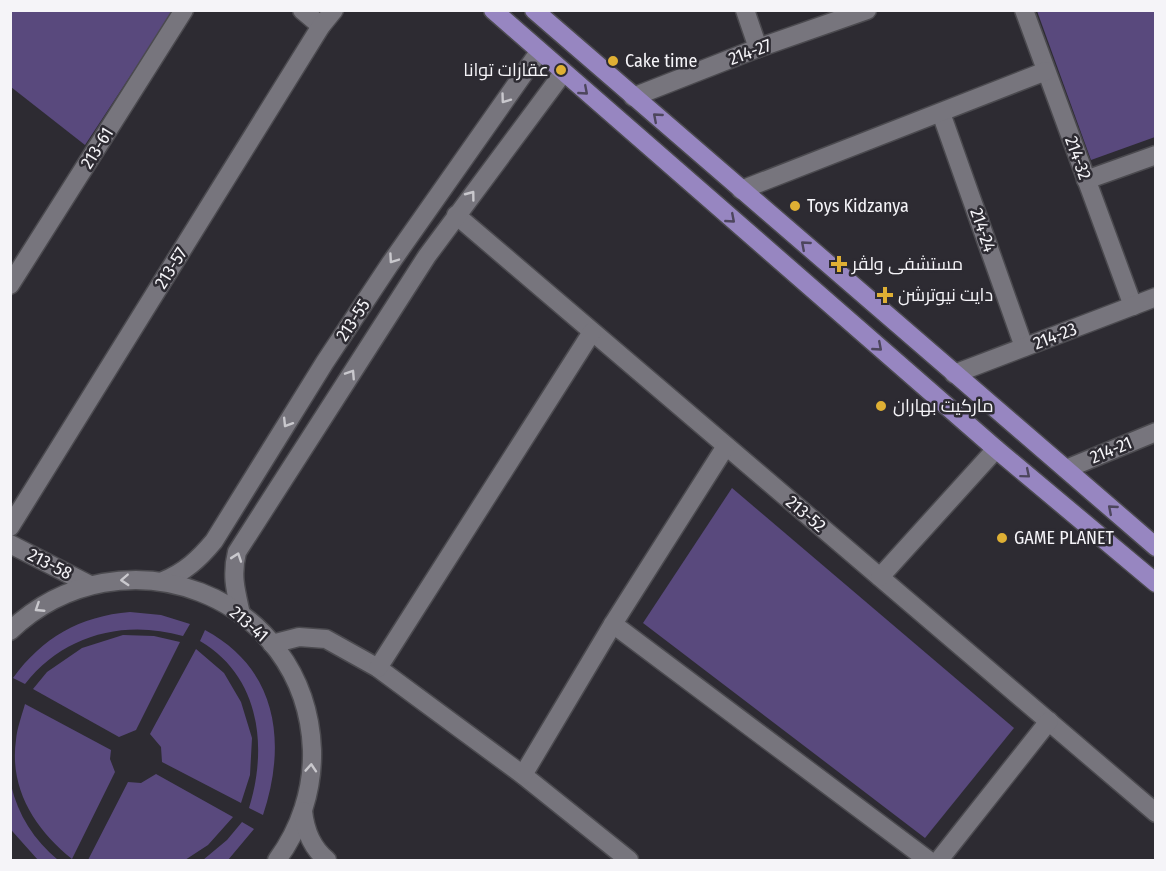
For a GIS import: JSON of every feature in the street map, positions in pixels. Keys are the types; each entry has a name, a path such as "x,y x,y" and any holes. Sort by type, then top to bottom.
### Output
{"main road":[{"path":"493,10 563,74 996,449 1155,583"},
{"path":"534,10 954,374 1066,468 1155,548 1137,567"}],"street":[{"name":"213-61","path":"10,285 184,10"},
{"path":"302,10 321,26"},
{"name":"213-57","path":"10,527 321,26 334,10"},
{"path":"731,10 748,19 758,48"},
{"name":"214-27","path":"633,96 758,48 867,10"},
{"name":"214-32","path":"1024,10 1133,306"},
{"name":"213-55","path":"163,581 192,566 214,540 377,283 539,52"},
{"path":"741,190 1046,71"},
{"name":"213-55","path":"241,614 233,566 237,552 420,266 563,74"},
{"name":"214-24","path":"941,112 1024,347"},
{"path":"1086,180 1155,154"},
{"name":"213-52","path":"456,215 1155,813"},
{"name":"214-23","path":"954,374 1155,297"},
{"path":"378,668 592,332"},
{"name":"214-21","path":"1066,468 1155,432"},
{"path":"523,776 613,624 726,446"},
{"path":"879,577 996,449"},
{"name":"213-58","path":"10,544 90,585"},
{"name":"213-41","path":"10,631 53,599 90,585 114,580 163,581 204,593 241,614 272,644 296,682 309,724 312,759 308,794 291,839 276,861"},
{"path":"613,624 928,861"},
{"path":"272,644 299,637 326,639 378,668 523,776 629,861"},
{"path":"939,861 1049,721"},
{"path":"303,811 305,828 313,844 327,861"}],"shaded area":[{"path":"10,11 173,11 85,145 11,87"},
{"path":"1037,11 1155,11 1155,137 1091,160"},
{"path":"732,488 1014,728 925,838 643,623"},
{"path":"130,612 161,615 190,624 183,636 139,629 96,635 57,653 25,684 13,678 36,651 64,632 95,618"},
{"path":"205,630 229,646 248,665 262,687 270,710 274,735 274,761 263,815 249,808 258,761 258,738 254,715 247,693 236,673 220,656 200,641"},
{"path":"123,635 154,636 180,642 136,730 119,737 33,689 47,672 82,648"},
{"path":"196,649 224,673 241,702 252,738 250,775 241,803 162,762 161,747 150,734"},
{"path":"25,704 111,750 110,759 115,772 72,859 36,821 21,791 15,758 17,731"},
{"path":"156,774 233,817 208,845 185,860 88,860 128,782 141,783"},
{"path":"11,785 18,807 28,826 58,860 38,860 10,828"},
{"path":"242,822 254,829 228,860 203,860 227,840"}],"place":[{"name":"Cake time","path":"613,61"},
{"name":"عقارات توانا","path":"561,70"},
{"name":"Toys Kidzanya","path":"795,206"},
{"name":"مستشفى ولڤر","path":"839,264"},
{"name":"دايت نيوترشن","path":"885,295"},
{"name":"مارکیت بهاران","path":"881,406"},
{"name":"GAME PLANET","path":"1002,538"}]}
